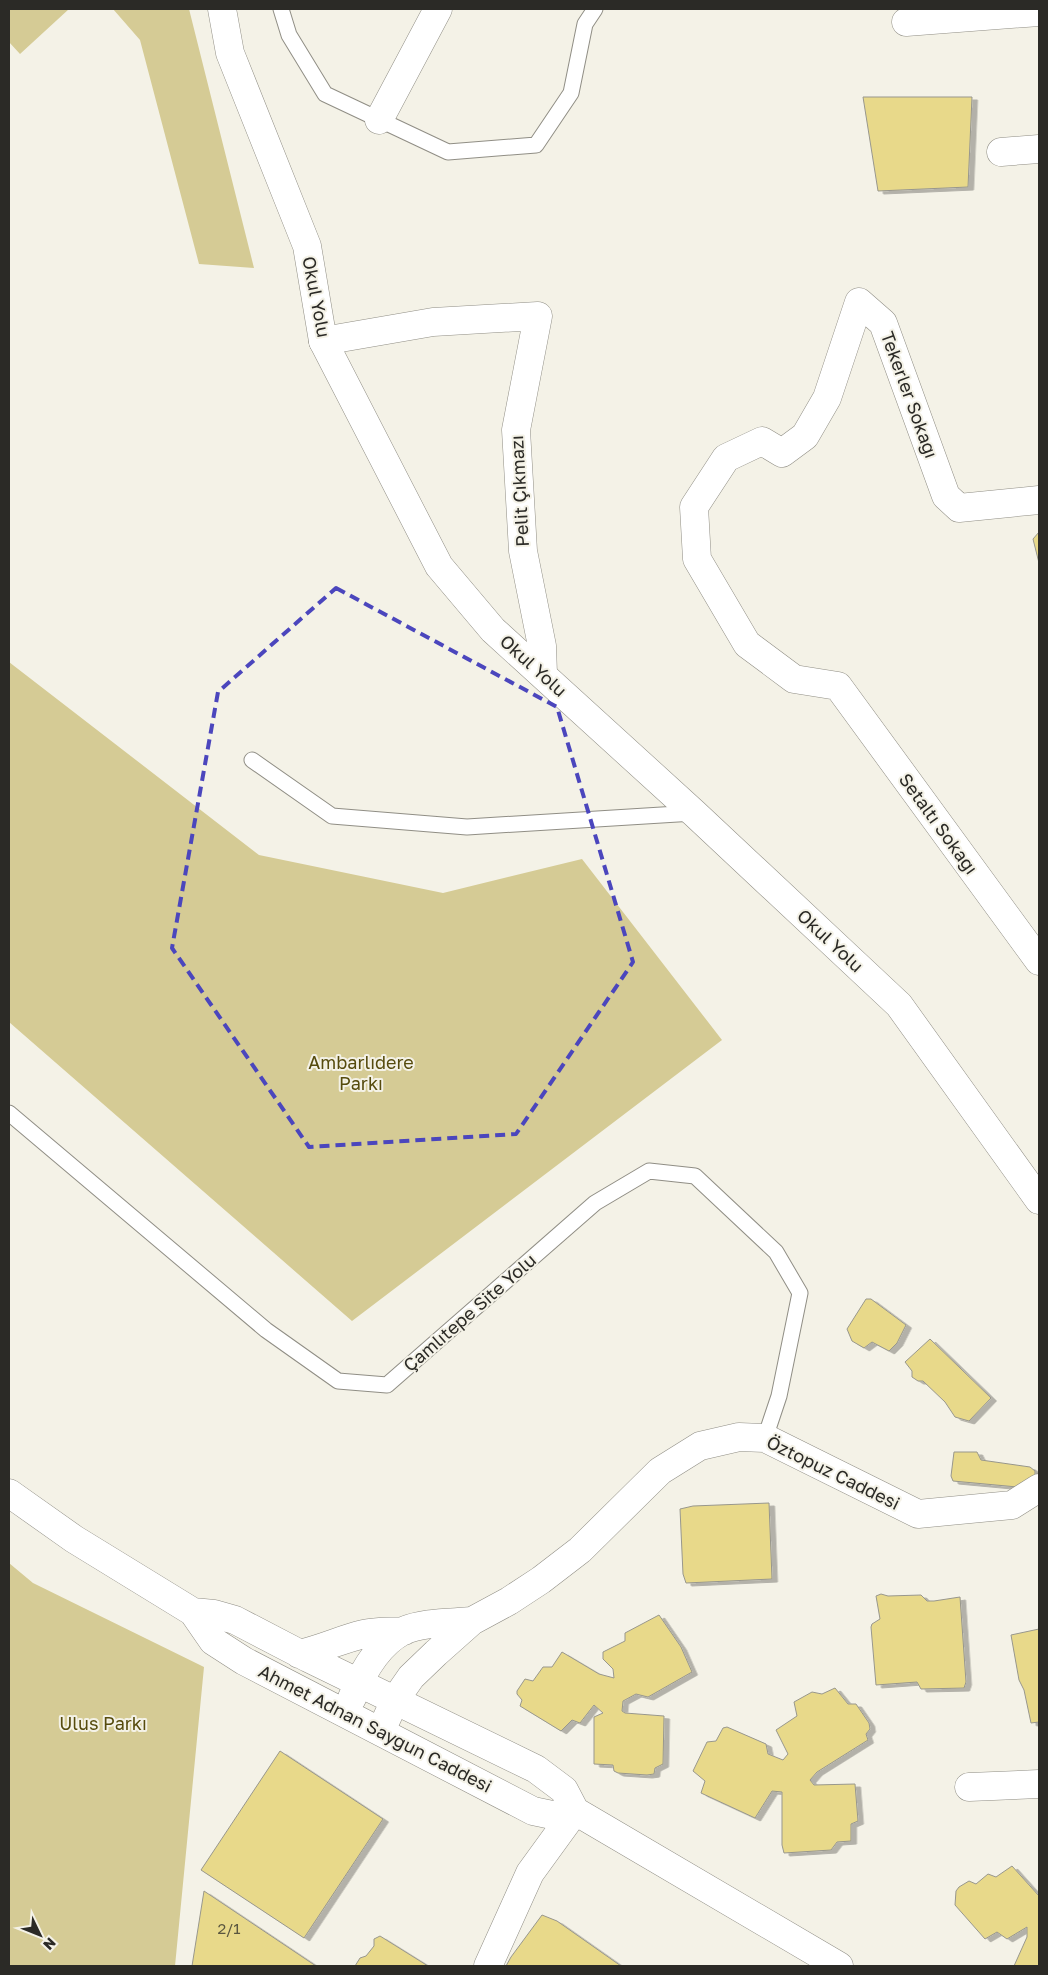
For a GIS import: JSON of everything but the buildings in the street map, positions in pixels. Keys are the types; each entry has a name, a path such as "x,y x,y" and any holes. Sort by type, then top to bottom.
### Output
{"street":[{"name":"Okul Yolu","path":"222,9 230,53 307,246 323,341 439,566 493,630 694,813 899,1005 1039,1200"},
{"path":"379,120 438,9"},
{"path":"906,22 1039,12"},
{"path":"1001,152 1039,148"},
{"name":"Tekerler Sokağı","path":"838,686 794,679 747,644 697,559 694,507 726,458 762,441 782,453 805,436 826,398 859,302 883,324 946,496 959,508 1039,500"},
{"name":"Pelit Çıkmazı","path":"323,341 433,322 538,316 516,430 523,551 542,646 543,674"},
{"name":"Setaltı Sokağı","path":"838,686 1039,961"},
{"name":"Öztopuz Caddesi","path":"381,1731 395,1700 411,1676 472,1621 509,1601 541,1580 580,1550 660,1471 700,1446 739,1437 765,1438 918,1514 1012,1505 1039,1488"},
{"name":"Ahmet Adnan Saygun Caddesi","path":"9,1492 74,1538 193,1612 213,1640 244,1661 533,1811 552,1815 575,1810"},
{"name":"Ahmet Adnan Saygun Caddesi","path":"193,1612 214,1614 235,1620 300,1654 536,1769 564,1790 575,1810 839,1966"},
{"name":"Öztopuz Caddesi","path":"346,1713 369,1664 392,1639 404,1631 422,1626 472,1621"},
{"path":"300,1654 322,1649 343,1640 366,1634 404,1631"},
{"path":"969,1787 1039,1784"},
{"path":"488,1966 530,1873 575,1810"}],"lane":[{"path":"281,9 288,35 325,94 448,152 536,145 572,93 585,24 595,9"},
{"path":"252,760 332,816 467,827 694,813"},
{"name":"Çamlıtepe Site Yolu","path":"9,1113 266,1330 338,1381 387,1385 595,1203 649,1171 695,1176 776,1252 800,1293 778,1396 765,1438"}],"highlighted area":[{"path":"336,588 557,707 633,962 516,1134 309,1147 172,948 218,692"}],"green space":[{"path":"9,9 69,9 20,54 9,42"},
{"path":"113,9 189,9 254,268 199,264 140,40"},
{"name":"Ambarlıdere Parkı","path":"9,662 259,855 443,893 582,859 722,1040 352,1321 9,1022"},
{"name":"Ulus Parkı","path":"9,1563 33,1583 204,1667 175,1966 9,1966"}]}
